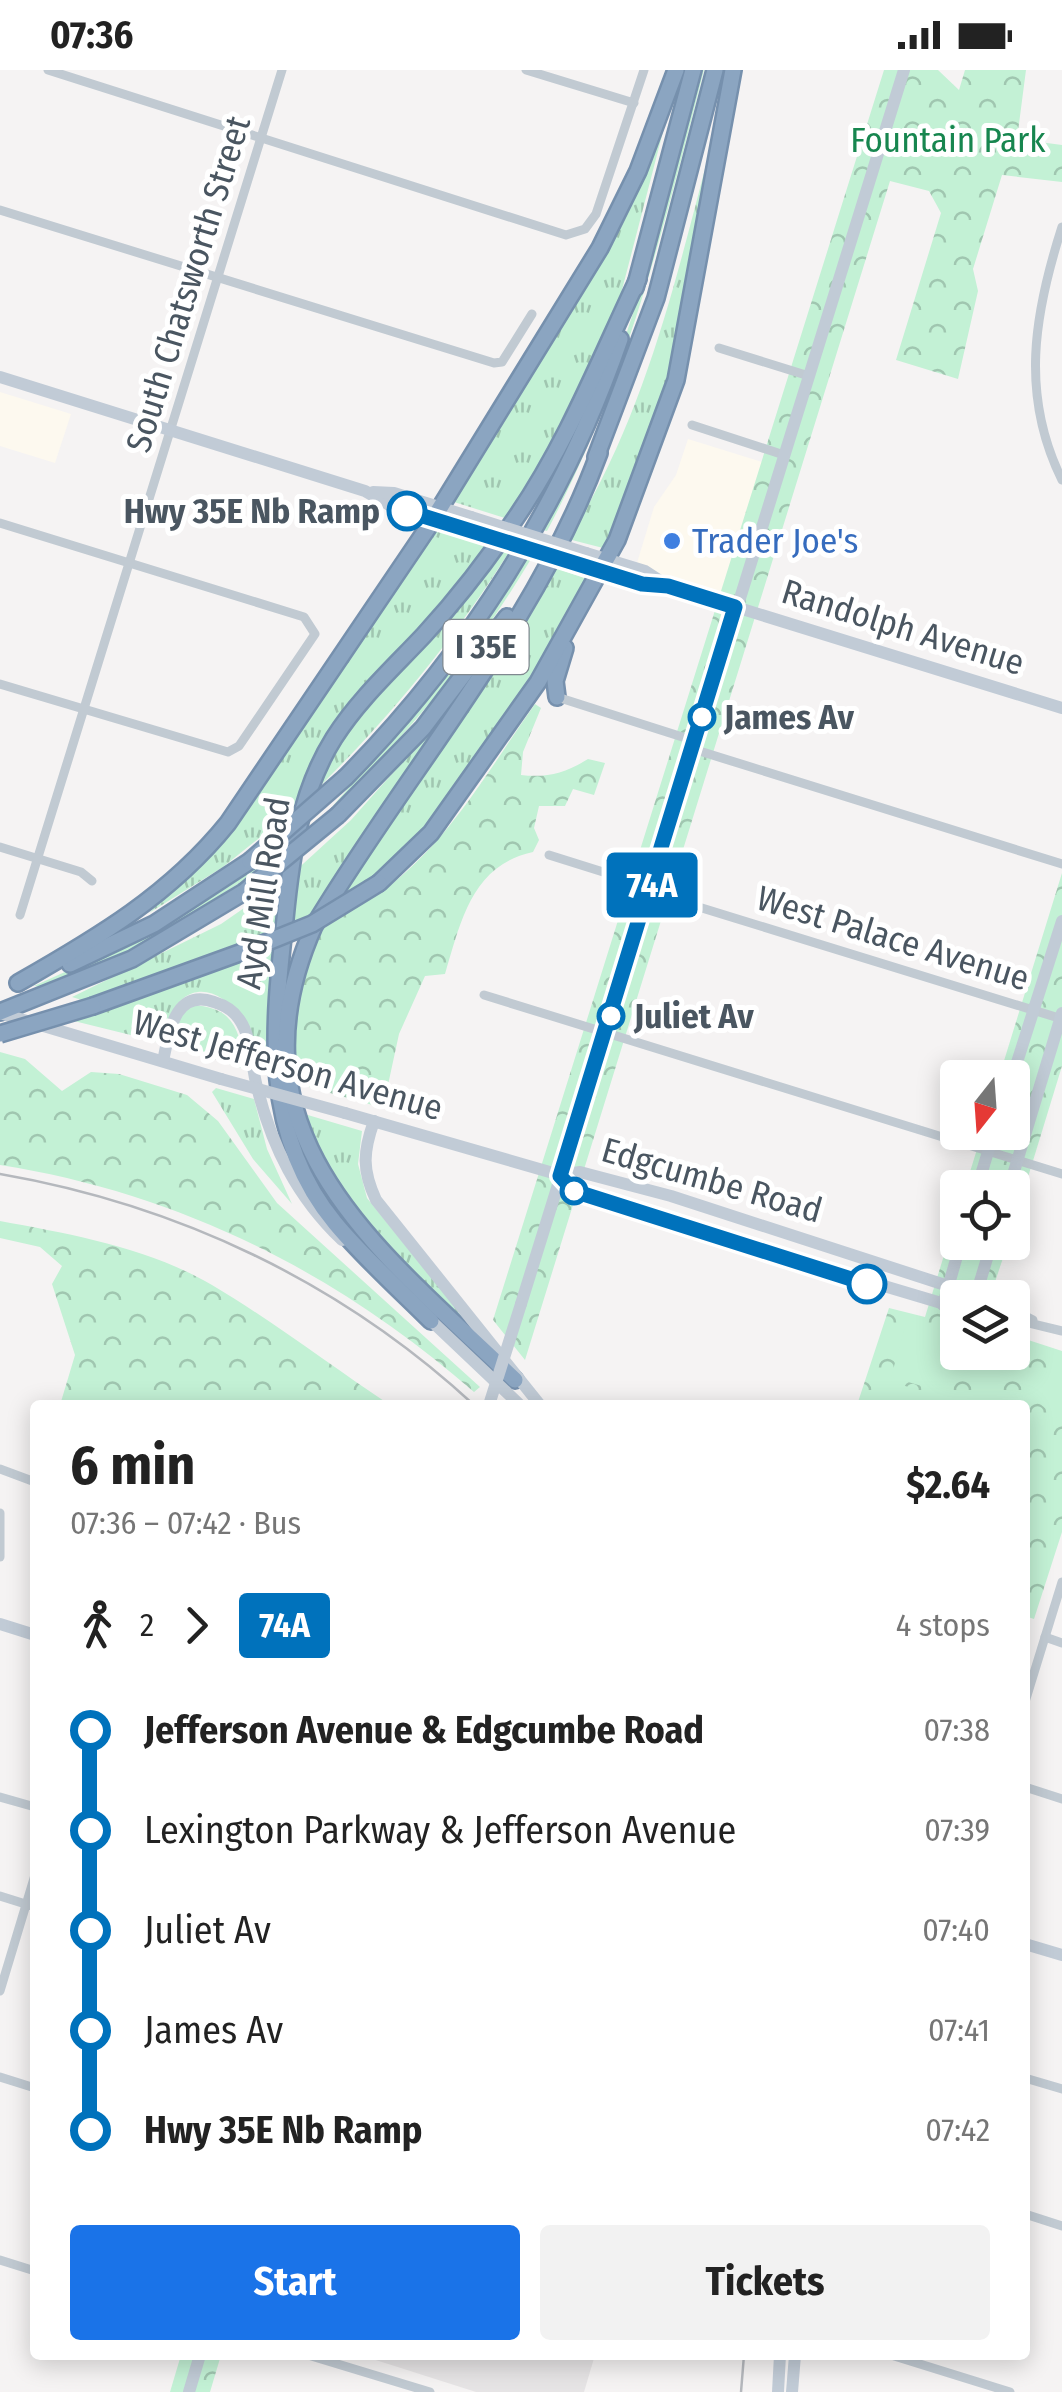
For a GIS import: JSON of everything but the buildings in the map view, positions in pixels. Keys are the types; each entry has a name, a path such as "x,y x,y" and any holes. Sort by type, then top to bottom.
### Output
{"highway":[{"path":"18,983 142,908 211,844 437,514 600,248 638,171 676,70"},
{"name":"I 35E","path":"0,989 95,953 154,924 250,861 346,776 415,702 514,565 592,413 638,279 693,70"},
{"name":"I 35E","path":"0,1012 53,994 162,944 244,892 338,815 413,739 479,656 533,576 599,452 656,298 715,70"},
{"path":"0,1034 93,1006 312,924 379,883 431,833 570,629 642,481 676,380 733,70"},
{"name":"Ayd Mill Road","path":"431,1320 333,1221 288,1138 272,1046 289,876 304,800 326,751 360,704 471,580 520,512 578,407 638,279"},
{"path":"515,1380 387,1257 334,1195 312,1158 297,1114 290,1070 289,1020 297,974 314,926 525,604 578,510 599,452"},
{"path":"562,699 555,681 570,629"}],"street":[{"path":"48,70 576,235 596,214 606,192 644,70"},
{"name":"South Chatsworth Street","path":"20,915 282,70"},
{"path":"526,70 634,104"},
{"path":"491,1400 904,70"},
{"path":"0,210 494,362 502,362 532,314"},
{"path":"1062,227 1038,308 1033,362 1040,419 1062,480"},
{"path":"719,348 809,376"},
{"name":"Randolph Avenue","path":"0,377 365,491 391,506 437,514 602,565 645,572 668,586 1062,708"},
{"path":"692,425 784,455"},
{"path":"0,523 304,617 314,627 313,639 239,746 228,752 0,684"},
{"path":"562,699 1062,864"},
{"path":"0,847 92,880"},
{"name":"West Palace Avenue","path":"549,855 1062,1017"},
{"path":"1018,1060 1062,921"},
{"path":"484,995 1062,1174"},
{"path":"163,1061 171,1024 188,1002 205,999 234,1013 245,1032 267,1128 296,1184 327,1226 431,1320"},
{"name":"West Jefferson Avenue","path":"0,1012 560,1176"},
{"path":"1015,1170 1062,1017"},
{"path":"374,1121 364,1151 365,1175 376,1200 469,1314 515,1380 535,1400"},
{"path":"983,1170 988,1151"},
{"name":"Edgcumbe Road","path":"560,1176 580,1172 671,1196 940,1281"},
{"name":"Edgcumbe Road","path":"560,1176 574,1191 639,1213 940,1304"},
{"path":"1030,1319 1040,1324"},
{"name":"Ayd Mill Road","path":"431,1320 515,1400"},
{"path":"1030,1322 1062,1331"},
{"path":"0,1469 30,1480"},
{"path":"0,1513 0,1557"},
{"path":"1030,1686 1062,1582"},
{"path":"0,1624 30,1633"},
{"path":"1045,1637 1062,1643"},
{"path":"1030,1789 1062,1799"},
{"path":"0,1796 30,1806"},
{"path":"0,1896 30,1906"},
{"path":"0,1991 30,1909"},
{"path":"1030,1945 1062,1955"},
{"path":"0,2076 30,2086"},
{"path":"1030,2080 1062,2090"},
{"path":"1030,2216 1062,2226"},
{"path":"0,2260 30,2269"},
{"path":"189,2392 199,2360"},
{"path":"324,2360 430,2392"},
{"path":"778,2392 780,2360"},
{"path":"792,2392 795,2360"},
{"path":"907,2360 1010,2392"}],"shaded area":[{"path":"0,392 71,414 55,463 0,446"},
{"path":"688,439 762,462 719,602 633,576 654,507 676,475"},
{"path":"376,2360 594,2360 584,2392 476,2392"}],"green space":[{"path":"700,70 704,70 673,189 621,362 575,475 547,531 543,530 571,474 617,361 653,248"},
{"name":"Fountain Park","path":"884,70 938,70 959,90 965,70 1026,70 1017,139 1062,145 1062,182 1002,175 973,269 978,291 958,379 896,360 941,213 929,191 890,181 525,1360 493,1320"},
{"path":"660,127 664,128 616,313 564,423 508,519 454,502 610,241"},
{"path":"707,161 711,162 670,389 607,549 568,539 594,495 635,403 667,308"},
{"path":"436,529 489,546 438,612 365,691 298,807 223,867 149,913 222,841"},
{"path":"498,548 509,552 440,651 390,712 307,799 343,728"},
{"path":"527,557 531,559 510,593 440,691 330,809 440,684"},
{"path":"553,567 587,579 537,671 425,828 381,873 328,908"},
{"path":"462,695 317,913 286,927 292,874 351,820"},
{"path":"535,704 541,708 523,752 521,775 556,773 588,759 605,763 594,795 573,789 565,806 539,806 534,828 539,840 533,852 496,869 472,898 445,974 425,976 399,1034 383,1108 295,1083 297,1007 305,970 319,935 341,915 393,883 434,844"},
{"path":"259,865 258,870 213,900 113,959 54,984 34,986 155,931"},
{"path":"1062,873 1062,1066 1030,1170 971,1170 977,1150 1030,1150 1030,1060 1004,1060"},
{"path":"283,881 279,930 88,1002 72,997 221,924"},
{"path":"277,946 269,1029 270,1076 257,1072 243,1021 218,996 204,992 191,994 179,1003 169,1019 163,1043 74,1021"},
{"path":"191,1005 217,1010 226,1016 237,1032 247,1070 174,1046 175,1024"},
{"path":"0,1052 25,1059 62,1091 91,1072 119,1074 187,1095 218,1121 277,1203 480,1387 474,1392 368,1310 253,1244 130,1196 0,1165"},
{"path":"216,1088 254,1099 267,1149 292,1204 253,1159 212,1092"},
{"path":"301,1113 362,1131 358,1164 367,1198 476,1333 355,1217"},
{"path":"0,1221 109,1244 188,1272 257,1313 383,1400 62,1400 75,1355 52,1284 62,1266 40,1247 0,1238"},
{"path":"943,1260 1002,1260 996,1280 940,1280 940,1370 1030,1370 1030,1341 1062,1351 1062,1532 1034,1619 1030,1618 1030,1400 859,1400 889,1308 925,1317"},
{"path":"907,1320 940,1329 940,1370 959,1370 951,1382 925,1387 891,1377"},
{"path":"1050,1354 1062,1358 1062,1422 1040,1404"},
{"path":"889,1381 938,1400 883,1400"},
{"path":"180,2360 220,2360 210,2392 170,2392"}],"railway":[{"path":"0,1174 130,1206 254,1255 369,1321 468,1400"},
{"path":"741,2392 744,2360"}],"bus line":[{"name":"74A","path":"407,511 642,584 668,586 735,607 560,1176 574,1191 867,1284"}],"place":[{"name":"Hwy 35E Nb Ramp","path":"407,511"},
{"name":"Trader Joe's","path":"672,541"},
{"name":"James Av","path":"702,717"},
{"name":"Juliet Av","path":"611,1016"}]}
